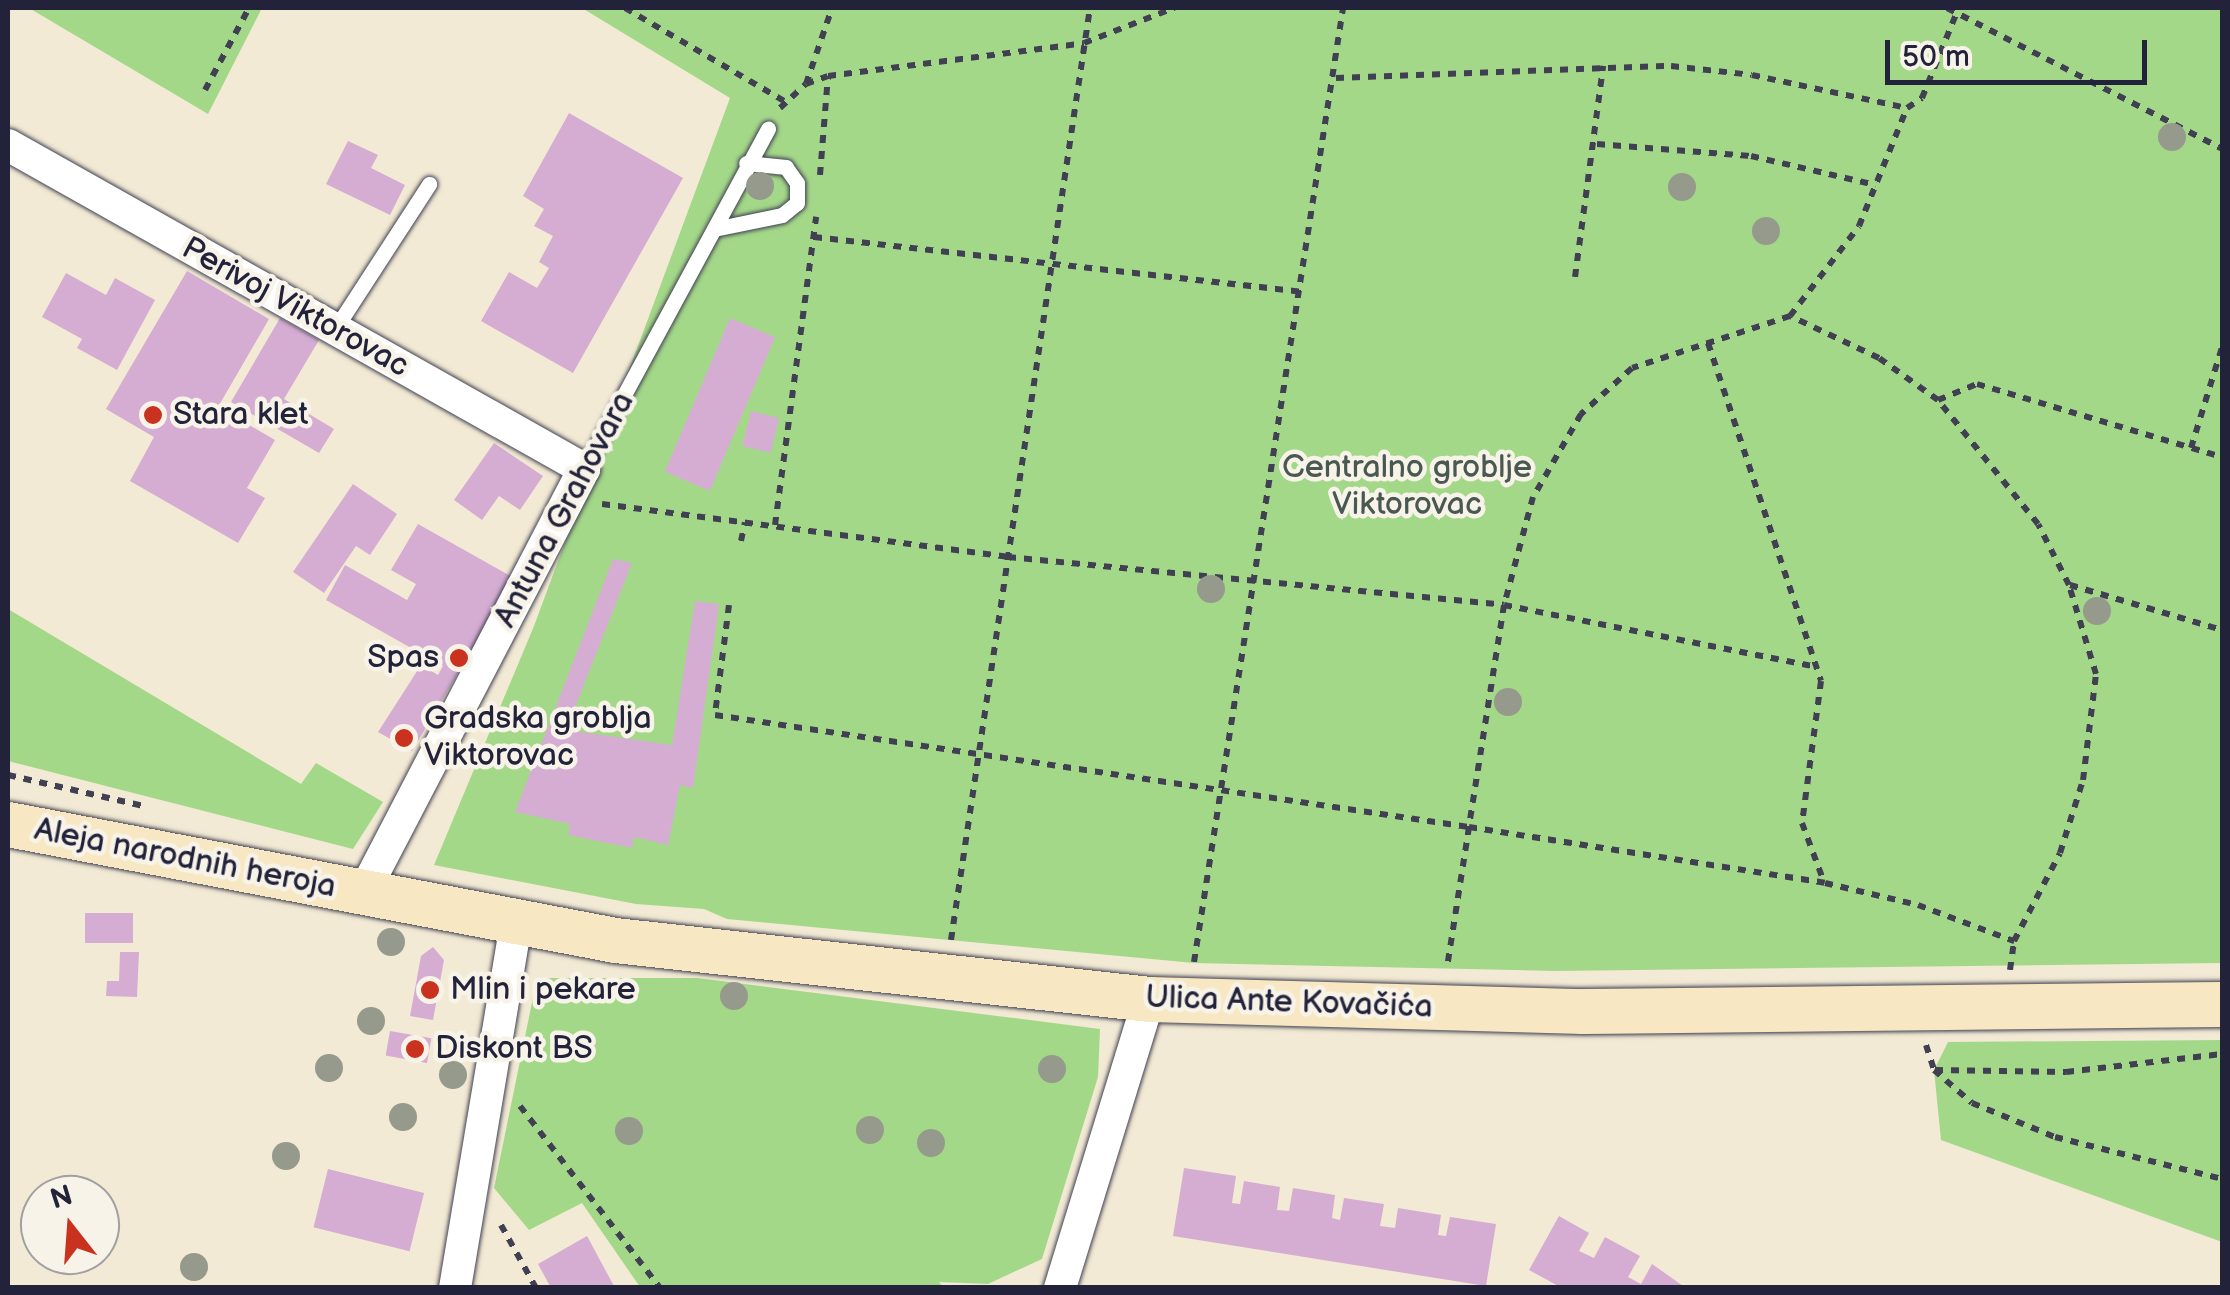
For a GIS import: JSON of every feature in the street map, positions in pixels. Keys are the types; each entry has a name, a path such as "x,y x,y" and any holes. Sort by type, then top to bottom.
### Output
{"main road":[{"name":"Aleja narodnih heroja","path":"8,824 363,894"},
{"name":"Ulica Ante Kovačića","path":"363,894 516,925 871,973 1149,999 1583,1011 2222,1004"}],"street":[{"name":"Perivoj Viktorovac","path":"8,145 335,329 578,482"},
{"name":"Antuna Grahovara","path":"363,894 578,482"},
{"path":"455,1288 516,925"},
{"path":"1060,1288 1149,999"}],"lane":[{"name":"Antuna Grahovara","path":"578,482 768,128"},
{"path":"714,229 782,215 797,203 797,183 786,167 746,163"},
{"path":"335,329 429,184"}],"path":[{"path":"205,90 249,8"},
{"path":"624,8 784,101"},
{"path":"806,84 832,8"},
{"path":"951,942 1090,8"},
{"path":"768,128 784,101 806,84 828,76 1084,44 1174,8"},
{"path":"1194,963 1336,78 1343,8"},
{"path":"1947,8 2222,149"},
{"path":"1447,968 1504,605 1533,497 1581,414 1632,368 1790,316 1835,264 1876,186 1907,108 1922,98 1957,12"},
{"path":"1336,78 1602,66 1752,75 1907,108"},
{"path":"1575,277 1596,144 1602,66"},
{"path":"819,184 828,76"},
{"path":"1596,144 1750,156 1876,186"},
{"path":"774,524 818,202"},
{"path":"814,237 1299,291"},
{"path":"730,605 715,715 1825,883 1918,905 2014,942 2060,852 2095,709 2096,674 2069,584 2038,524 1938,400 1878,358 1790,316"},
{"path":"1708,343 1821,681 1802,824 1825,883"},
{"path":"2190,448 2222,347"},
{"path":"1938,400 1977,384 2222,457"},
{"path":"578,482 630,512 774,524 1008,557 1504,605 1816,668"},
{"path":"742,542 745,522"},
{"path":"2069,584 2222,630"},
{"path":"2222,1054 2066,1072 1934,1070 1972,1103 2055,1137 2222,1179"},
{"path":"492,1069 660,1288"},
{"path":"476,1180 536,1288"}],"green space":[{"path":"29,8 262,8 208,114"},
{"name":"Centralno groblje Viktorovac","path":"582,8 2222,8 2222,963 1555,971 1194,963 727,919 704,909 636,904 434,865 534,626 730,98"},
{"path":"8,609 301,784 316,763 383,802 353,849 8,761"},
{"path":"537,978 697,978 1100,1029 1098,1077 1042,1259 988,1284 640,1287 582,1203 529,1230 494,1188"},
{"path":"2222,1040 2222,1242 1941,1140 1934,1070 1948,1042"}],"building":[{"path":"569,113 683,178 573,373 481,321 509,272 537,288 549,268 539,262 553,236 534,226 544,209 523,196"},
{"path":"348,141 378,155 371,168 405,185 390,215 326,184"},
{"path":"187,271 269,319 218,407 275,440 247,488 265,498 238,543 130,481 154,437 106,409"},
{"path":"66,273 106,295 115,278 155,300 117,370 77,348 82,339 42,317"},
{"path":"280,318 319,340 284,399 334,429 319,453 231,402"},
{"path":"730,318 775,337 710,491 665,472"},
{"path":"751,411 779,418 770,453 742,446"},
{"path":"494,443 543,476 520,510 499,496 482,520 454,500"},
{"path":"353,484 397,514 370,555 356,546 324,593 293,572"},
{"path":"418,524 514,578 412,751 378,732 421,665 438,675 443,666 326,600 345,565 407,600 416,584 391,570"},
{"path":"613,559 632,563 566,730 672,745 695,601 719,604 693,788 680,785 668,845 634,837 632,848 568,835 570,824 515,812"},
{"path":"85,913 133,913 133,943 85,943"},
{"path":"433,947 444,960 433,1020 410,1016 421,956"},
{"path":"120,952 139,952 137,997 106,996 107,981 119,981"},
{"path":"390,1031 431,1038 427,1063 386,1056"},
{"path":"1184,1168 1236,1176 1232,1203 1240,1204 1244,1181 1280,1187 1277,1210 1289,1211 1293,1188 1335,1195 1332,1218 1340,1220 1344,1198 1384,1204 1380,1226 1395,1228 1398,1208 1441,1215 1438,1235 1446,1236 1450,1217 1496,1224 1486,1286 1173,1236"},
{"path":"328,1169 424,1193 410,1251 313,1227"},
{"path":"1559,1216 1589,1233 1579,1251 1594,1258 1605,1237 1640,1256 1628,1277 1641,1284 1652,1264 1686,1288 1562,1288 1529,1270"},
{"path":"587,1236 615,1288 551,1288 538,1264"}],"place":[{"name":"Stara klet","path":"153,415"},
{"name":"Spas","path":"459,658"},
{"name":"Gradska groblja Viktorovac","path":"404,738"},
{"name":"Mlin i pekare","path":"430,990"},
{"name":"Diskont BS","path":"415,1049"}]}
